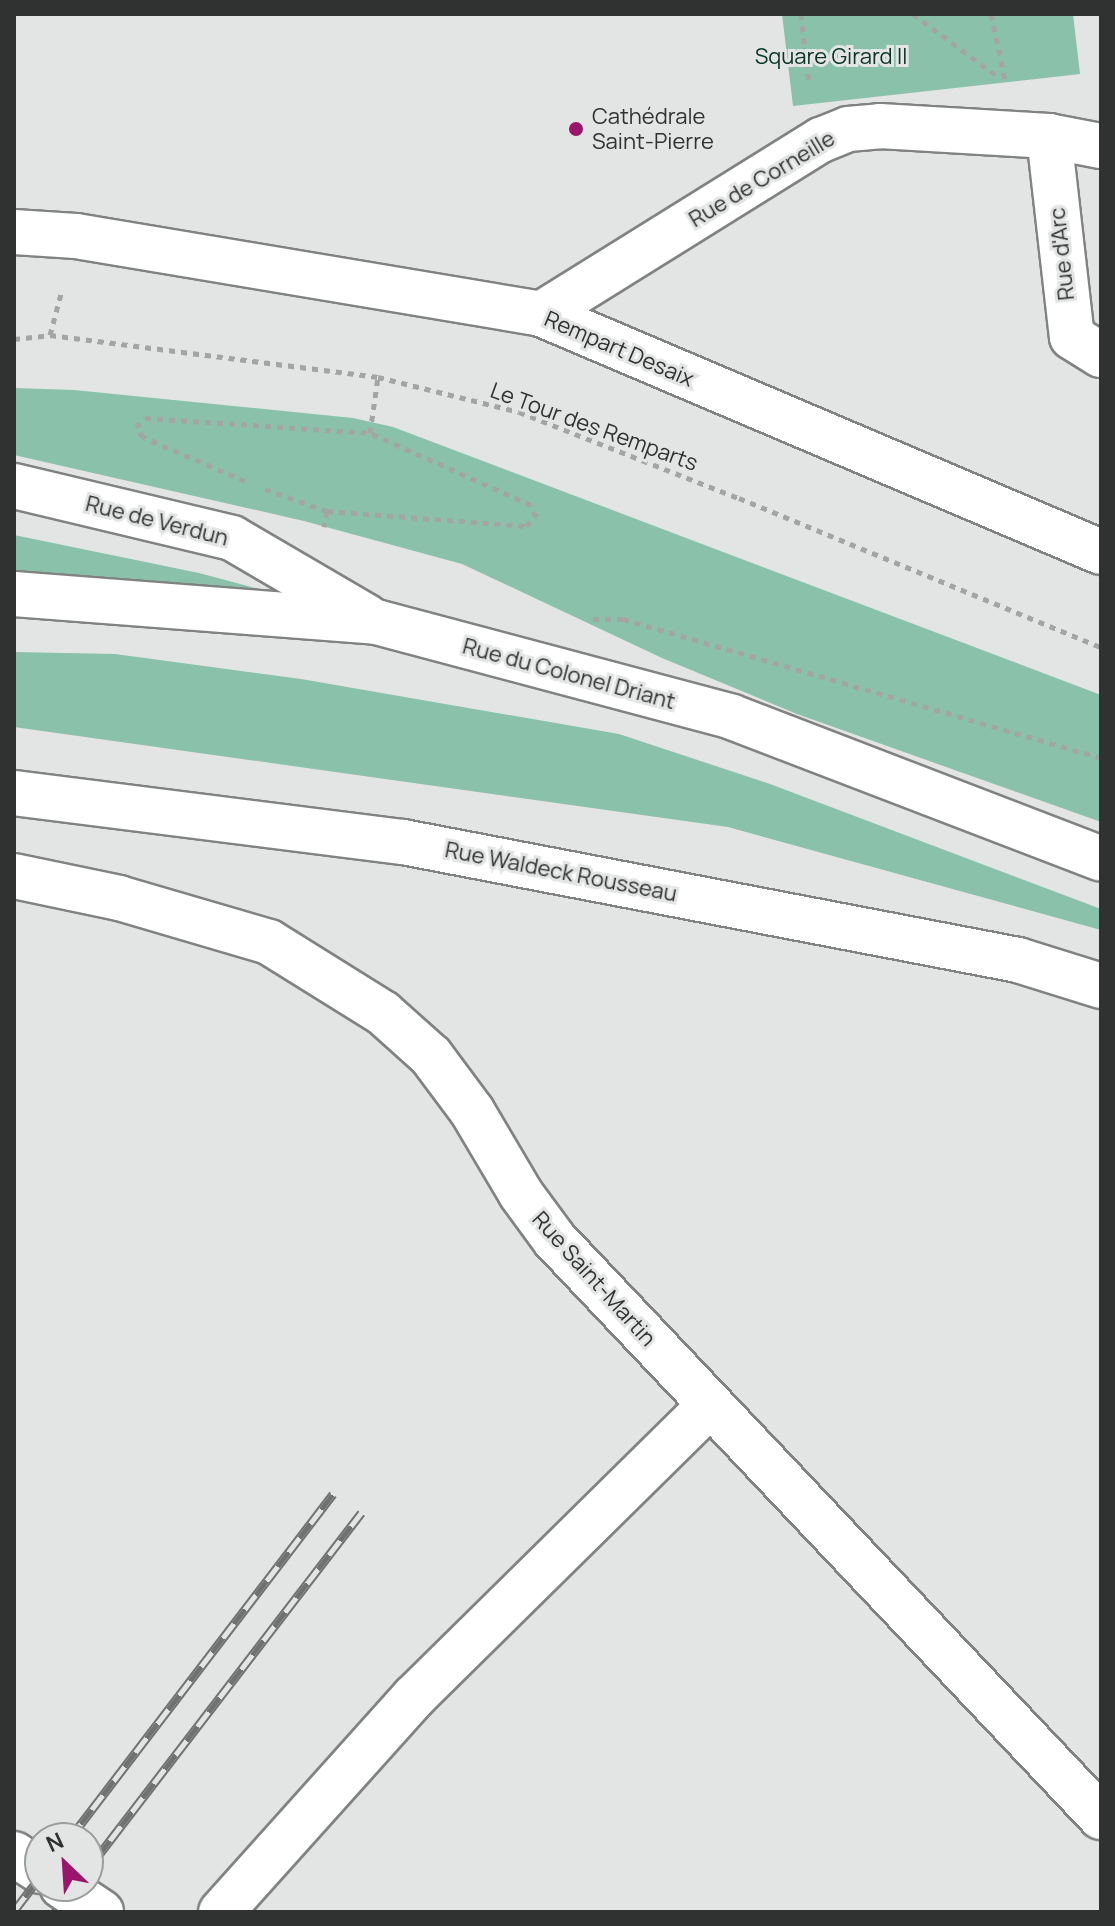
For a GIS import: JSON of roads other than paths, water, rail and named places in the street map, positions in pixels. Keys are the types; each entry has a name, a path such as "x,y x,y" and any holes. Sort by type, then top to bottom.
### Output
{"street":[{"name":"Rue de Corneille","path":"541,314 821,140 848,129 880,126 1049,136 1101,146"},
{"name":"Rue d'Arc","path":"1049,136 1072,337 1101,355"},
{"name":"Rempart Desaix","path":"14,232 76,236 541,314 1101,552"},
{"name":"Rue de Verdun","path":"14,486 232,538 376,622"},
{"name":"Rue du Colonel Driant","path":"14,594 376,622 732,717 1101,859"},
{"name":"Rue Waldeck Rousseau","path":"14,793 403,842 1018,960 1101,986"},
{"name":"Rue Saint-Martin","path":"14,876 119,898 269,942 383,1013 431,1056 464,1100 521,1194 554,1239 1101,1817"},
{"path":"14,896 119,898"},
{"path":"221,1912 414,1697 710,1405"}],"railway":[{"path":"82,1822 333,1494"},
{"path":"104,1848 361,1513"},
{"path":"14,1911 24,1898"},
{"path":"55,1912 63,1902"}],"place":[{"name":"Cathédrale Saint-Pierre","path":"576,129"}],"park label":[{"name":"Square Girard II","path":"831,57"}]}
